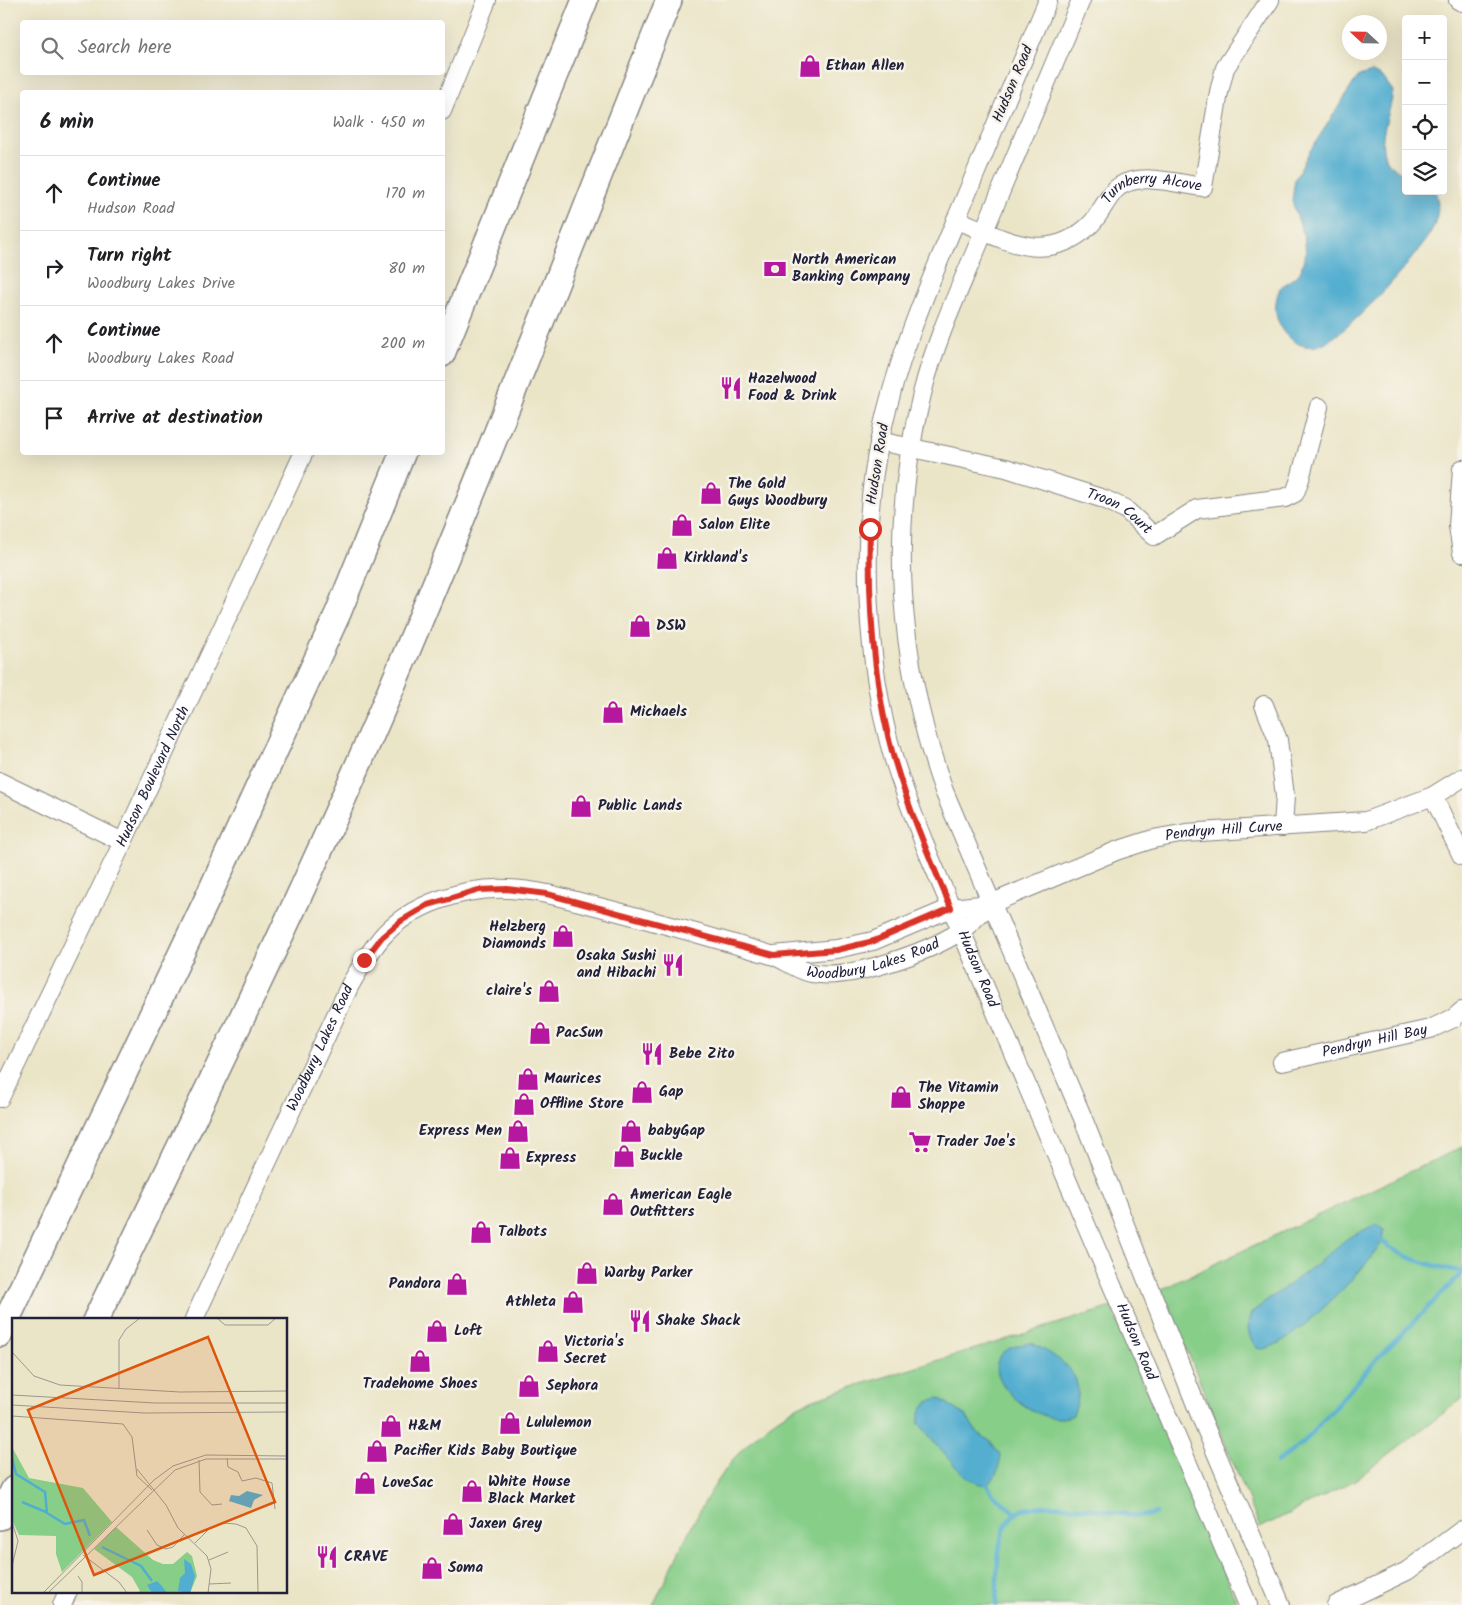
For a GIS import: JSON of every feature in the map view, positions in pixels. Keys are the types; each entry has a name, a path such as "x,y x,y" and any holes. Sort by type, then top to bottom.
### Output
{"highway":[{"path":"445,347 585,0"},
{"path":"96,1318 272,953 376,724 449,548 669,0"},
{"path":"0,1334 226,858 338,613 402,455"},
{"path":"0,1517 12,1492"}],"street":[{"path":"445,103 486,0"},
{"name":"Hudson Road","path":"1048,0 906,341 893,383 879,441 872,488 869,574 870,618 875,663 894,758 909,806 960,931 1248,1605"},
{"name":"Hudson Road","path":"1082,0 935,349 922,393 910,448 904,491 901,541 902,594 909,661 928,747 990,904 1082,1116 1200,1415 1281,1605"},
{"name":"Turnberry Alcove","path":"956,219 1033,248 1054,247 1074,238 1091,224 1119,186 1140,180 1203,186 1225,68 1270,0"},
{"path":"1458,0 1462,2"},
{"name":"Troon Court","path":"879,441 1006,468 1104,499 1125,509 1154,536 1197,509 1285,498 1295,493 1319,407"},
{"name":"Hudson Boulevard North","path":"0,1098 123,842 303,455"},
{"path":"1462,469 1458,526 1462,553"},
{"path":"1264,705 1278,740 1285,796 1283,826"},
{"name":"Pendryn Hill Curve","path":"990,904 1116,851 1153,839 1186,833 1366,821 1433,796 1462,778"},
{"path":"0,782 123,842"},
{"path":"1433,796 1462,856"},
{"name":"Woodbury Lakes Road","path":"194,1318 350,985 364,960 382,937 401,921 428,905 453,896 479,890 520,890 547,894 774,955 812,973 843,973 878,966 938,943 960,931 990,904"},
{"path":"774,955 836,950 874,941 951,908 990,904"},
{"name":"Pendryn Hill Bay","path":"1282,1062 1430,1029 1454,1018 1462,1011"},
{"path":"1336,1605 1407,1571 1462,1530"},
{"path":"62,1605 68,1592"}],"green space":[{"path":"1462,1147 1462,1399 1355,1480 1260,1528 1162,1289"},
{"path":"1111,1307 1238,1605 653,1605 683,1543 716,1484 735,1457 758,1433 785,1413 817,1398"}],"water":[{"path":"1372,72 1382,76 1393,91 1383,137 1383,149 1386,159 1393,167 1402,172 1402,195 1437,195 1438,210 1433,228 1425,241 1380,295 1345,329 1329,340 1311,347 1296,343 1287,336 1277,318 1276,308 1280,288 1300,273 1306,251 1304,237 1292,201 1295,179 1308,154 1359,76"},
{"path":"1374,1225 1379,1225 1384,1230 1381,1243 1359,1272 1342,1290 1285,1340 1269,1348 1257,1348 1251,1340 1248,1331 1252,1312 1309,1270 1348,1238"},
{"path":"1032,1343 1056,1357 1070,1370 1075,1378 1078,1386 1078,1396 1073,1415 1057,1418 1038,1413 1021,1403 1007,1390 998,1375 998,1360 1008,1349"},
{"path":"939,1398 966,1416 976,1431 991,1442 1001,1456 995,1476 986,1484 975,1482 963,1473 950,1461 919,1424 923,1407 929,1401"}],"waterway":[{"path":"1382,1241 1410,1258 1462,1272"},
{"path":"1277,1462 1303,1443 1379,1357 1462,1273"},
{"path":"986,1483 992,1493 1016,1514"},
{"path":"996,1605 1002,1534 1006,1525 1015,1514 1030,1508 1048,1506 1068,1506 1141,1516 1156,1513"}],"place":[{"name":"Ethan Allen","path":"810,66"},
{"name":"North American Banking Company","path":"775,269"},
{"name":"Hazelwood Food & Drink","path":"731,388"},
{"name":"The Gold Guys Woodbury","path":"711,493"},
{"name":"Salon Elite","path":"682,525"},
{"name":"Kirkland's","path":"667,558"},
{"name":"DSW","path":"640,626"},
{"name":"Michaels","path":"613,712"},
{"name":"Public Lands","path":"581,806"},
{"name":"Helzberg Diamonds","path":"563,936"},
{"name":"Osaka Sushi and Hibachi","path":"673,965"},
{"name":"claire's","path":"549,991"},
{"name":"PacSun","path":"540,1033"},
{"name":"Bebe Zito","path":"652,1054"},
{"name":"Maurices","path":"528,1079"},
{"name":"Gap","path":"642,1092"},
{"name":"The Vitamin Shoppe","path":"901,1097"},
{"name":"Offline Store","path":"524,1104"},
{"name":"Express Men","path":"518,1131"},
{"name":"babyGap","path":"631,1131"},
{"name":"Trader Joe's","path":"920,1142"},
{"name":"Buckle","path":"624,1156"},
{"name":"Express","path":"510,1158"},
{"name":"American Eagle Outfitters","path":"613,1204"},
{"name":"Talbots","path":"481,1232"},
{"name":"Warby Parker","path":"587,1273"},
{"name":"Pandora","path":"457,1284"},
{"name":"Athleta","path":"573,1302"},
{"name":"Shake Shack","path":"640,1321"},
{"name":"Loft","path":"437,1331"},
{"name":"Victoria's Secret","path":"548,1351"},
{"name":"Tradehome Shoes","path":"420,1361"},
{"name":"Sephora","path":"529,1386"},
{"name":"Lululemon","path":"510,1423"},
{"name":"H&M","path":"391,1426"},
{"name":"Pacifier Kids Baby Boutique","path":"377,1451"},
{"name":"LoveSac","path":"365,1483"},
{"name":"White House Black Market","path":"472,1491"},
{"name":"Jaxen Grey","path":"453,1524"},
{"name":"CRAVE","path":"327,1557"},
{"name":"Soma","path":"432,1568"}],"route":[{"path":"364,960 382,937 401,921 428,905 453,896 479,890 507,889 547,894 774,955 836,950 874,941 951,908 909,806 894,758 883,712 870,618 870,529"}]}
